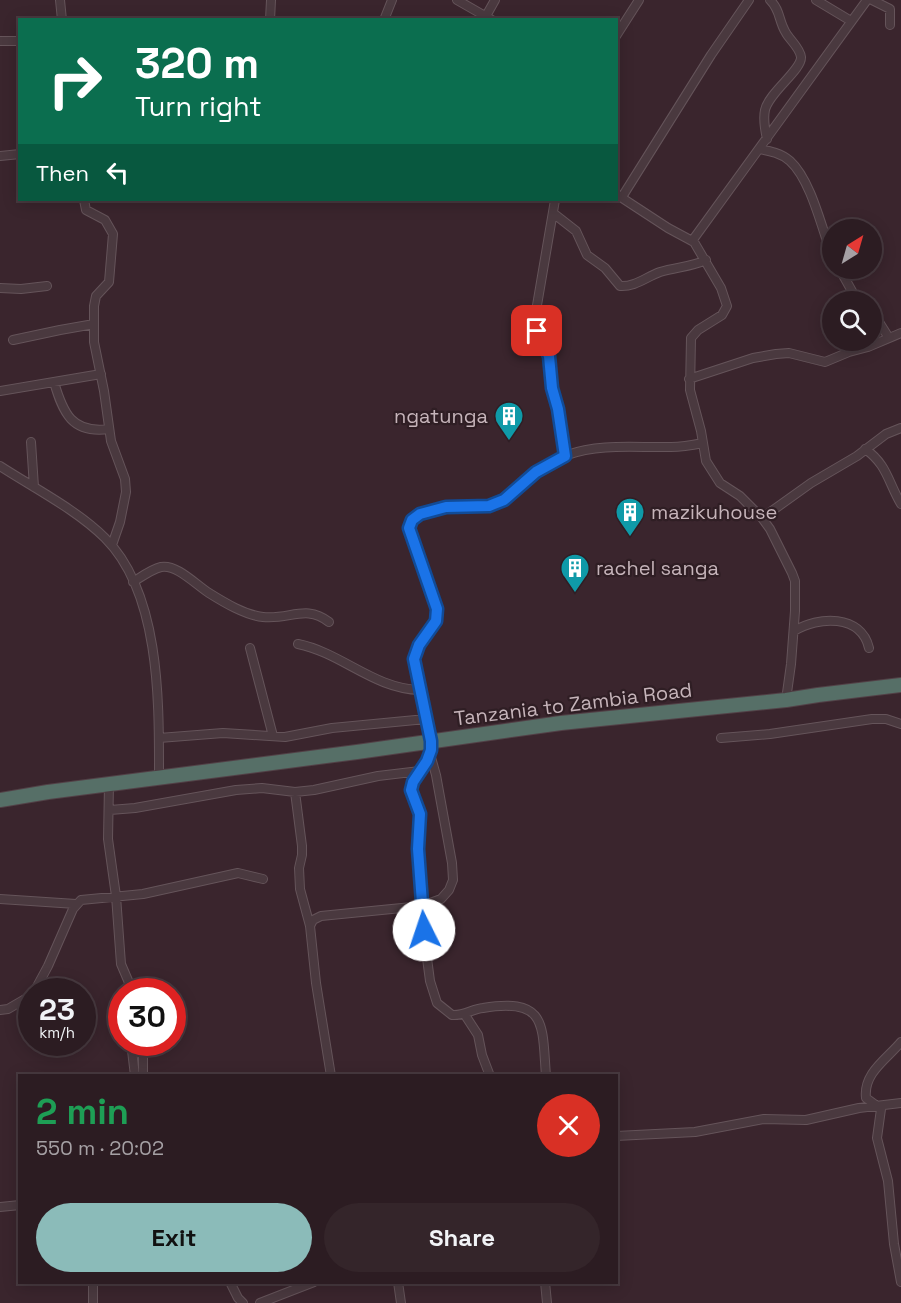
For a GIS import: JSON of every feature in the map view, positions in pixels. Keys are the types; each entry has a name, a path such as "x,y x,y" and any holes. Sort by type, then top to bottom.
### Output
{"highway":[{"name":"Tanzania to Zambia Road","path":"0,800 159,777 430,748 643,713 786,700 818,694 901,685"}],"street":[{"path":"60,0 62,18"},
{"path":"270,18 271,0"},
{"path":"385,18 392,0"},
{"path":"457,0 489,18 495,0"},
{"path":"618,33 639,0"},
{"path":"749,0 619,195 668,228 692,240 706,260 725,297 727,306 722,315 698,330 692,337 690,390 704,455 720,483 740,496 762,518 792,573 795,596 794,631 786,700"},
{"path":"767,139 764,116 766,106 801,59 785,32 778,9 770,0"},
{"path":"816,0 851,21"},
{"path":"692,240 867,0"},
{"path":"872,0 890,9 890,24"},
{"path":"0,41 18,41"},
{"path":"759,149 784,156 800,172 822,228"},
{"path":"0,156 18,154"},
{"path":"84,201 86,210 105,220 113,234 110,278 106,288 95,298 94,324 94,342 112,447 125,480 126,492 120,522 112,545"},
{"path":"555,201 535,317 537,331 549,356 552,388 558,409 565,456"},
{"path":"553,213 576,231 587,255 605,268 620,286 634,284 660,272 694,265 706,260"},
{"path":"0,288 21,289 47,286"},
{"path":"13,340 94,324"},
{"path":"882,327 889,338"},
{"path":"689,379 753,358 776,354 789,353 825,362 849,352 868,348 901,333"},
{"path":"0,391 101,374"},
{"path":"54,382 63,408 73,422 85,428 109,429"},
{"path":"762,518 811,483 840,468 886,434 901,428"},
{"path":"31,442 34,487"},
{"path":"310,926 313,920 321,916 422,906 441,899 449,890 453,880 452,863 414,662 419,645 436,621 437,609 410,535 410,524 420,514 446,507 489,506 508,496 536,472 565,456 623,446 670,447 703,443"},
{"path":"865,450 885,469 901,504"},
{"path":"0,466 88,524 112,545 133,582 151,635 156,673 159,777"},
{"path":"133,582 161,567 169,567 208,592 261,617 275,618 313,612 329,622"},
{"path":"794,631 820,621 848,623 863,634 868,648"},
{"path":"298,644 325,652 361,673 390,686 420,690"},
{"path":"250,648 273,736"},
{"path":"159,738 223,733 291,736 332,728 426,719"},
{"path":"721,738 770,734 872,719 886,719 901,724"},
{"path":"430,748 420,771 411,784 411,790 420,814 418,849 422,906 427,963 435,999 439,1006 452,1015 465,1015 483,1008 505,1006 522,1007 532,1012 539,1020 544,1036 546,1074"},
{"path":"110,810 142,807 236,790 262,788 295,792 314,790 378,776 420,771"},
{"path":"110,784 108,839 116,896 121,964 127,978"},
{"path":"295,792 302,846 299,868 300,889 310,926 316,983 331,1074"},
{"path":"40,978 76,904 81,900 143,894 238,873 263,879"},
{"path":"0,899 76,904"},
{"path":"0,1010 8,1009 18,1003"},
{"path":"465,1015 478,1035 489,1074"},
{"path":"901,1042 874,1070 867,1085 866,1098 881,1109 877,1138 888,1181 894,1244 901,1282"},
{"path":"133,1056 135,1074"},
{"path":"143,1056 143,1074"},
{"path":"618,1136 695,1132 767,1118 806,1120 842,1111 901,1102"},
{"path":"0,1207 18,1204"},
{"path":"891,1210 901,1209"},
{"path":"93,1284 93,1303"},
{"path":"231,1284 243,1303"},
{"path":"260,1303 309,1284"},
{"path":"397,1284 401,1303"},
{"path":"545,1284 547,1303"}],"place":[{"name":"ngatunga","path":"509,442"},
{"name":"mazikuhouse","path":"630,538"},
{"name":"rachel sanga","path":"575,594"}],"route":[{"path":"424,930 418,849 420,814 412,795 411,784 427,761 431,741 414,659 421,641 433,627 438,616 436,602 409,528 412,520 420,514 446,507 489,506 504,500 529,476 565,456 558,409 550,377 549,356 537,331"}]}
